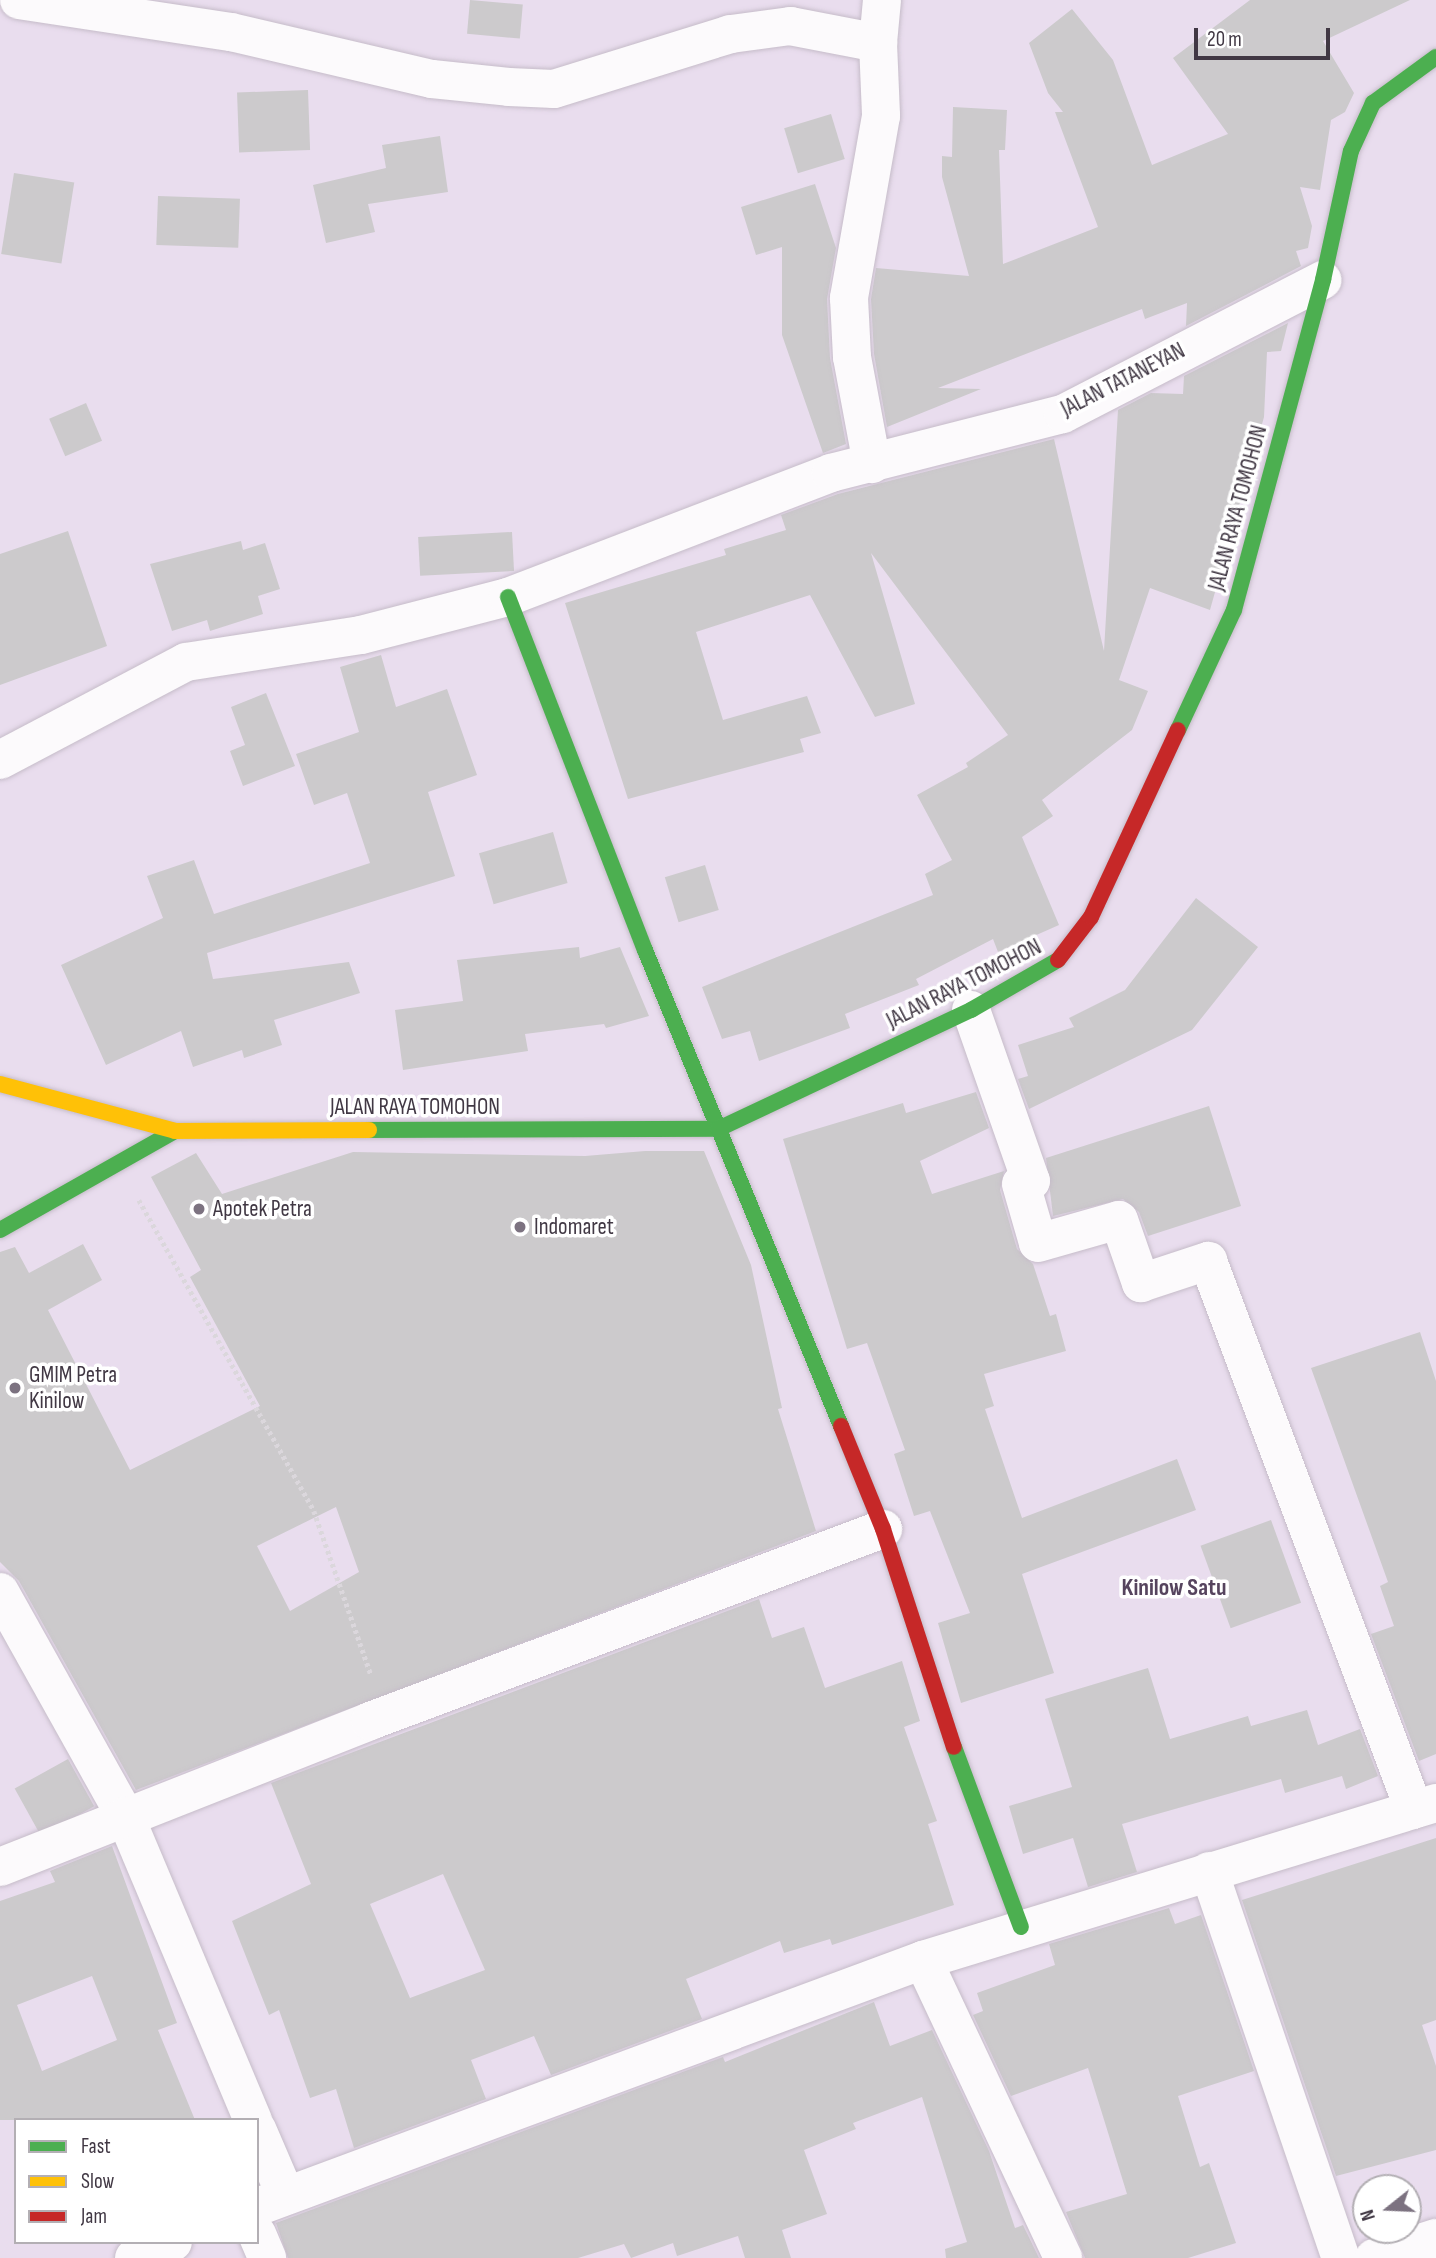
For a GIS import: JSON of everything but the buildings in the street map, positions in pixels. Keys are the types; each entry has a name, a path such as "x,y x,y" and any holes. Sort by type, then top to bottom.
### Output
{"main road":[{"name":"JALAN RAYA TOMOHON","path":"0,1084 175,1131 718,1129 971,1010 1067,955 1091,917 1234,610 1323,280 1351,151 1373,103 1419,65 1436,57"},
{"path":"508,597 718,1129 883,1529 941,1714 1021,1927"},
{"path":"0,1230 175,1131"}],"street":[{"path":"19,0 231,32 432,79 509,87 554,89 731,34 779,28 841,33 878,43"},
{"path":"872,464 852,357 849,298 881,116 878,43 881,0"},
{"name":"JALAN TATANEYAN","path":"0,760 186,662 360,635 508,597 831,473 1063,414 1323,280"},
{"path":"259,2139 271,2201 923,1960 1021,1927 1425,1806 1208,1261 1141,1283 1119,1220 1038,1243 1021,1184 1031,1181 971,1010"},
{"path":"0,1867 384,1715 883,1529"},
{"path":"0,1592 125,1816 252,2118"},
{"path":"1209,1871 1341,2256 1436,2238"},
{"path":"923,1960 1063,2258"},
{"path":"259,2239 267,2258"},
{"path":"134,2258 168,2244"}],"path":[{"path":"118,1163 314,1511 384,1715"}],"traffic: fast":[{"path":"1178,730 1234,610 1323,280 1351,151 1373,103 1436,57"},
{"path":"508,597 645,950 841,1426"},
{"path":"369,1130 718,1129 971,1010 1058,960"},
{"path":"0,1230 175,1131"},
{"path":"954,1747 1021,1927"}],"traffic: slow":[{"path":"0,1084 175,1131 369,1130"}],"traffic: jam":[{"path":"1058,960 1091,917 1178,730"},
{"path":"841,1426 883,1529 954,1747"}],"place":[{"name":"Apotek Petra","path":"199,1209"},
{"name":"Indomaret","path":"520,1227"},
{"name":"GMIM Petra Kinilow","path":"15,1388"}],"district":[{"name":"Kinilow Satu","path":"1174,1588"}]}
